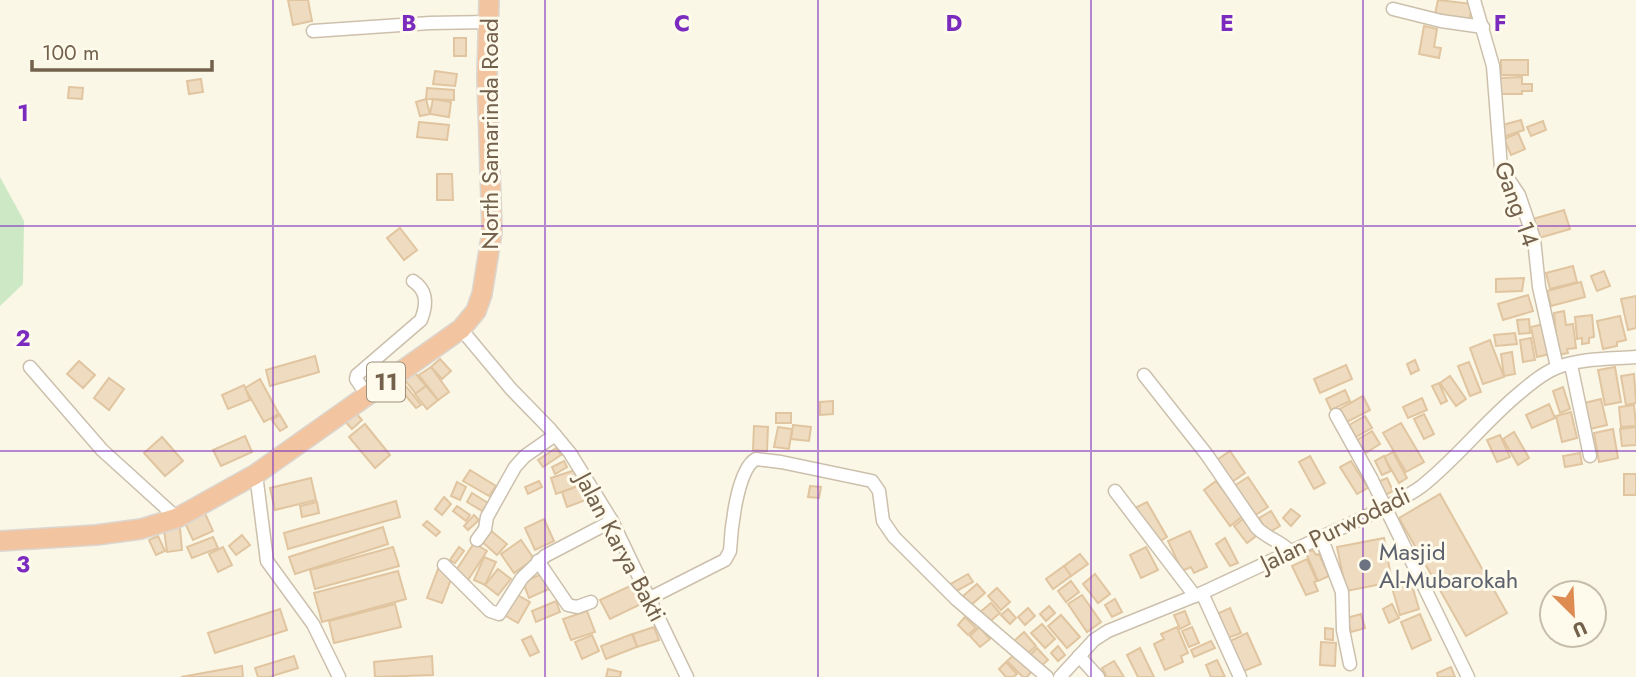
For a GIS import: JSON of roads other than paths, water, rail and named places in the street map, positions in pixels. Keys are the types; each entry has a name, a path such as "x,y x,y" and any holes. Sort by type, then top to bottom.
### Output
{"highway":[{"name":"North Samarinda Road","path":"0,541 96,535 141,528 177,518 256,474 461,328 476,311 482,294 492,232 487,77 489,0"}],"street":[{"name":"Gang 14","path":"1474,0 1495,81 1501,169 1515,187 1534,239 1539,286 1557,367"},
{"path":"1393,9 1441,21 1483,27"},
{"path":"313,31 488,22"},
{"path":"367,395 356,379 357,375 421,320 426,302 423,291 413,281"},
{"name":"Jalan Karya Bakti","path":"461,328 511,389 570,453 612,521 687,677"},
{"name":"Jalan Purwodadi","path":"1060,677 1094,640 1108,631 1198,594 1384,508 1423,485 1496,413 1557,367 1636,357"},
{"path":"1571,365 1590,456"},
{"path":"30,367 102,450 177,518"},
{"path":"1144,375 1207,456 1257,527 1283,543 1290,551"},
{"path":"1336,415 1371,478 1468,677"},
{"path":"477,540 515,467 525,456 555,435"},
{"path":"650,598 725,560 730,551 739,491 749,465 756,459 781,462 872,481 879,491 883,522 894,537 956,599 1047,677"},
{"path":"256,474 267,561 313,624 339,677"},
{"path":"1115,491 1198,594 1240,677"},
{"path":"444,565 490,611 499,614 522,579 538,561 612,521"},
{"path":"1321,537 1342,592 1343,630 1350,664"},
{"path":"538,561 568,605 577,607 591,602"},
{"path":"1079,656 1098,677"}],"place":[{"name":"Masjid Al-Mubarokah","path":"1365,565"}]}
